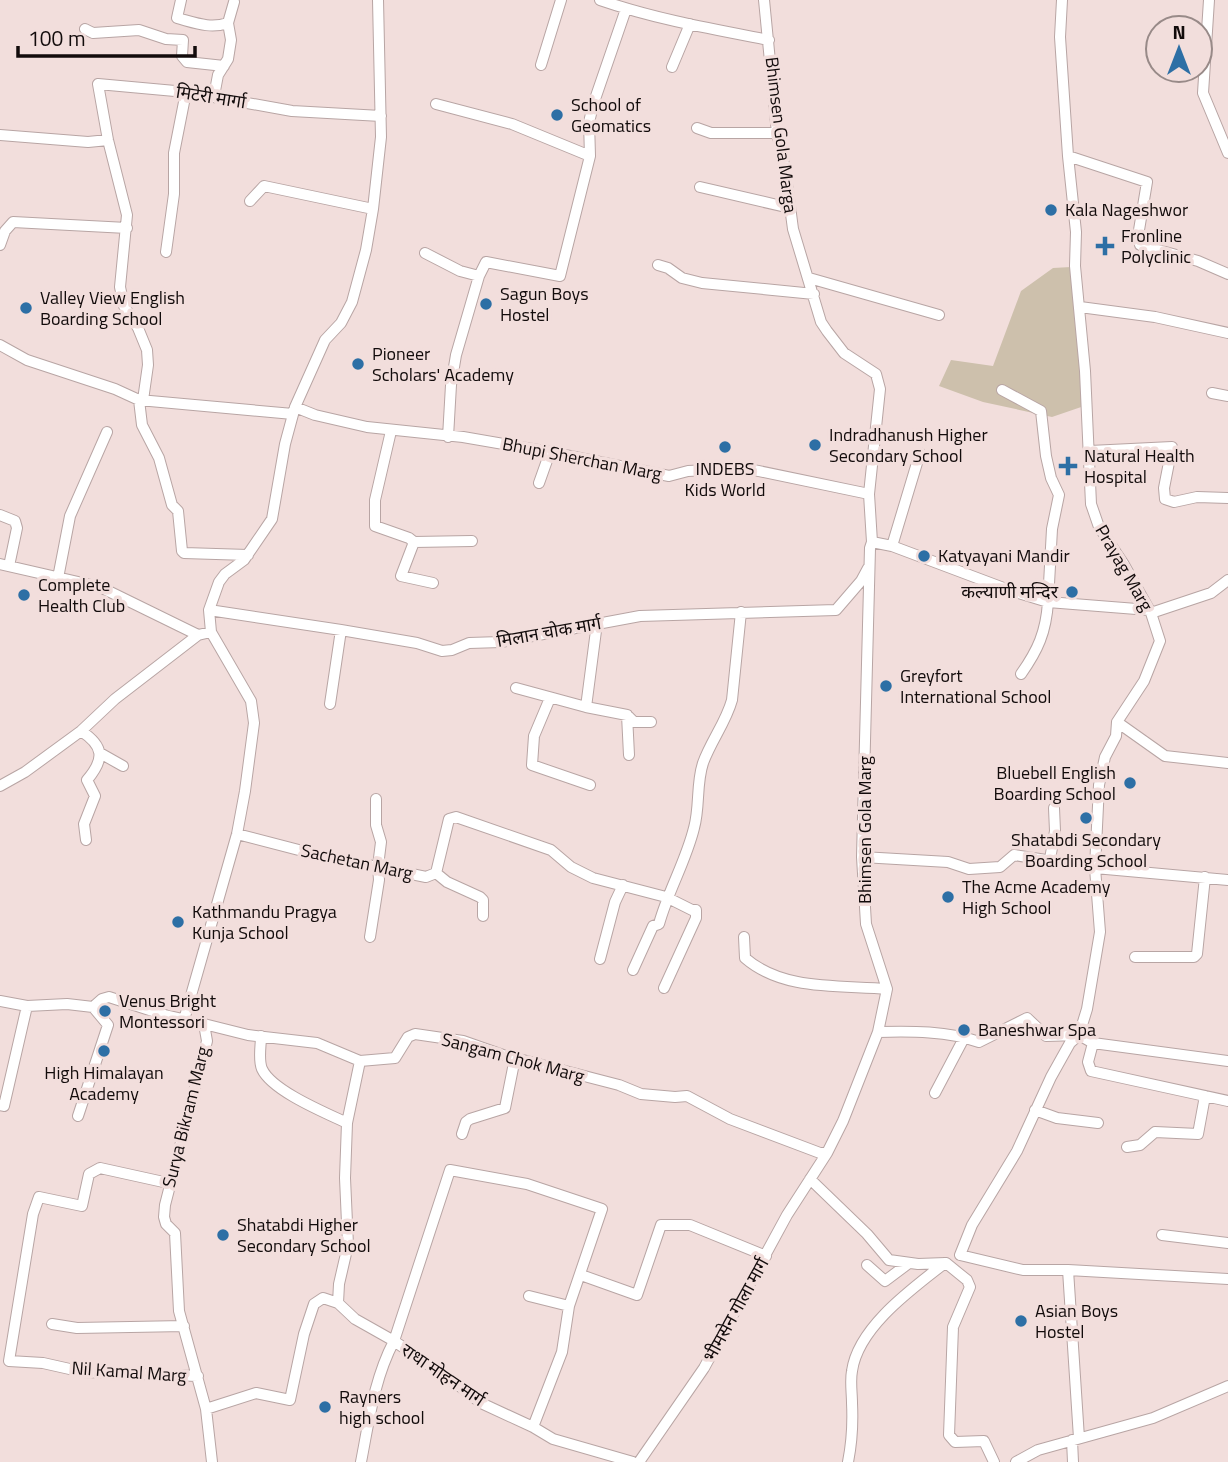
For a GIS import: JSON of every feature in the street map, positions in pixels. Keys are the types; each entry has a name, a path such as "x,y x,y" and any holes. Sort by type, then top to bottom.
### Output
{"street":[{"path":"181,0 177,18 205,26 216,27 228,23"},
{"path":"0,786 81,731 115,699 198,635 211,632 209,610 219,582 248,555 272,519 294,410 325,340 341,323 352,302 366,250 381,137 378,0"},
{"path":"541,65 561,0"},
{"path":"600,0 626,9 769,40 764,18 764,0"},
{"name":"Prayag Marg","path":"960,1255 972,1225 1017,1151 1070,1042 1079,1035 1087,1009 1100,932 1095,868 1099,785 1105,757 1116,736 1117,722 1144,681 1160,641 1150,611 1099,527 1091,504 1090,451 1075,266 1076,232 1060,37 1062,0"},
{"path":"1209,0 1203,93 1228,153"},
{"path":"214,96 218,75 224,66 231,40 228,23 234,2"},
{"path":"448,437 456,355 485,261 560,276 590,156 589,122 626,9"},
{"path":"672,66 690,24"},
{"path":"85,29 93,33 139,30 166,39 183,40 182,56 187,62 224,66"},
{"name":"Bhimsen Gola Marga","path":"769,40 777,133 793,229 821,322 844,354 869,368 879,380 869,494"},
{"name":"मिटेरी मार्गा","path":"108,140 98,84 186,92 292,111 381,116"},
{"path":"166,252 174,194 174,153 186,92"},
{"path":"436,104 512,124 590,156"},
{"path":"696,128 711,133 777,133"},
{"path":"0,135 88,142 108,140 127,215 120,287 124,306 138,328 147,350 148,365 141,400 142,425 159,458 172,505 178,511 182,551 248,555"},
{"path":"1068,156 1147,182 1138,236 1140,245 1198,261 1228,274"},
{"path":"250,201 264,186 373,209"},
{"path":"699,187 790,208"},
{"path":"0,245 2,231 13,222 127,228"},
{"path":"425,253 460,271 479,276"},
{"path":"658,265 668,268 682,278 702,283 814,294"},
{"path":"809,278 939,316"},
{"path":"1080,307 1155,317 1228,333"},
{"name":"Bhupi Sherchan Marg","path":"0,345 27,360 141,400 294,410 391,431 463,437 669,476 688,471 744,468 869,494"},
{"path":"1002,390 1041,411 1046,456 1051,478 1059,495 1052,529 1045,601 1047,618 1039,648 1021,674"},
{"path":"1212,393 1228,396"},
{"path":"391,431 375,500 375,531 414,541 472,541"},
{"path":"58,578 70,516 107,432"},
{"path":"1090,451 1172,447 1164,488 1165,499 1174,502 1197,497 1228,498"},
{"path":"540,483 550,452"},
{"path":"892,546 919,453"},
{"name":"Bhimsen Gola Marg","path":"827,1153 843,1121 878,1032 887,989 866,924 862,857 872,542 869,494"},
{"path":"0,515 15,521 17,528 5,565 100,587 198,635"},
{"path":"414,541 401,576 433,583"},
{"path":"872,542 892,546 1045,601 1150,611 1211,593 1228,580"},
{"name":"मिलान चोक मार्ग","path":"209,610 416,643 442,651 469,643 501,642 640,616 836,610 861,581 870,565"},
{"path":"633,970 653,926 659,924 666,897 686,855 695,824 702,768 711,742 728,713 732,699 741,612"},
{"path":"586,707 597,623"},
{"path":"330,704 341,630"},
{"name":"Surya Bikram Marg","path":"211,632 251,701 254,723 237,834 184,1020 204,1024 207,1041 169,1183 164,1217 166,1224 175,1233 179,1311 206,1409 212,1462"},
{"path":"516,688 627,715 634,722 650,722"},
{"path":"550,698 534,736 532,765 590,785"},
{"path":"627,715 629,755"},
{"path":"1117,722 1165,756 1228,763"},
{"path":"81,731 95,740 100,753 93,773 87,780 95,796 84,824 86,840"},
{"path":"100,753 123,766"},
{"path":"370,937 382,842 376,825 376,799"},
{"path":"862,857 948,862 969,869 1000,867 1014,855 1050,859 1054,846 1054,808"},
{"name":"Sachetan Marg","path":"237,834 318,855 426,877 436,873 449,819 456,817 551,850 571,867 593,878 666,897 692,911 696,910 696,918 664,988"},
{"path":"1095,868 1228,880"},
{"path":"436,873 447,882 480,897 483,916"},
{"path":"1135,957 1194,957 1197,954 1205,877"},
{"path":"600,959 615,902 623,886"},
{"path":"744,937 745,958 773,976 789,982 887,989"},
{"path":"0,1000 27,1006 66,1004 93,1007 109,997 184,1020"},
{"path":"0,1105 4,1107 27,1006"},
{"path":"78,1116 108,1025 93,1007"},
{"path":"878,1032 918,1032 980,1042 1027,1018 1046,1036 1079,1035 1093,1042 1228,1061"},
{"name":"Sangam Chok Marg","path":"204,1024 261,1036 317,1043 360,1061 395,1058 408,1037 415,1034 463,1041 515,1058 619,1085 641,1094 687,1096 730,1119 820,1153 827,1153"},
{"path":"261,1036 260,1064 268,1078 307,1104 347,1123"},
{"path":"935,1093 964,1038"},
{"path":"1093,1042 1088,1062 1091,1071 1228,1101"},
{"path":"462,1134 466,1122 470,1119 505,1108 515,1058"},
{"path":"206,1409 256,1393 289,1400 304,1334 314,1304 323,1298 338,1303 339,1284 348,1245 345,1178 347,1123 360,1061"},
{"path":"1127,1147 1139,1145 1155,1132 1198,1134 1205,1096"},
{"path":"1035,1110 1057,1118 1098,1123"},
{"name":"भीमसेन गोला मार्ग","path":"639,1462 704,1368 787,1215 827,1153"},
{"name":"Nil Kamal Marg","path":"169,1183 100,1168 89,1174 82,1206 39,1197 33,1214 5,1360 43,1363 83,1372 198,1376"},
{"path":"361,1462 376,1384 394,1341 450,1170 527,1184 602,1209 582,1275 569,1306 562,1352 533,1427"},
{"path":"810,1179 867,1234 888,1259 909,1263 946,1263 967,1280 970,1287 953,1327 950,1435 955,1442 984,1441 994,1462"},
{"path":"582,1275 637,1295 661,1225 690,1225 766,1256"},
{"path":"1162,1235 1228,1243"},
{"path":"848,1462 853,1433 852,1370 861,1344 909,1291 960,1255 1023,1270 1228,1279"},
{"path":"867,1265 885,1281 909,1263"},
{"path":"1068,1270 1076,1439 1073,1462"},
{"path":"529,1296 569,1306"},
{"name":"राधा मोहन मार्ग","path":"338,1303 355,1319 394,1341 481,1403 553,1439 633,1462"},
{"path":"52,1324 77,1328 184,1326"},
{"path":"1016,1462 1038,1450 1153,1418 1228,1386"}],"shaded area":[{"path":"1071,267 1087,405 1052,417 983,402 939,386 951,360 993,366 1021,291 1053,268"}],"place":[{"name":"School of Geomatics","path":"557,115"},
{"name":"Kala Nageshwor","path":"1051,210"},
{"name":"Fronline Polyclinic","path":"1105,246"},
{"name":"Sagun Boys Hostel","path":"486,304"},
{"name":"Valley View English Boarding School","path":"26,308"},
{"name":"Pioneer Scholars' Academy","path":"358,364"},
{"name":"Indradhanush Higher Secondary School","path":"815,445"},
{"name":"INDEBS Kids World","path":"725,447"},
{"name":"Natural Health Hospital","path":"1068,466"},
{"name":"Katyayani Mandir","path":"924,556"},
{"name":"कल्याणी मन्दिर","path":"1072,592"},
{"name":"Complete Health Club","path":"24,595"},
{"name":"Greyfort International School","path":"886,686"},
{"name":"Bluebell English Boarding School","path":"1130,783"},
{"name":"Shatabdi Secondary Boarding School","path":"1086,818"},
{"name":"The Acme Academy High School","path":"948,897"},
{"name":"Kathmandu Pragya Kunja School","path":"178,922"},
{"name":"Venus Bright Montessori","path":"105,1011"},
{"name":"Baneshwar Spa","path":"964,1030"},
{"name":"High Himalayan Academy","path":"104,1051"},
{"name":"Shatabdi Higher Secondary School","path":"223,1235"},
{"name":"Asian Boys Hostel","path":"1021,1321"},
{"name":"Rayners high school","path":"325,1407"}]}
